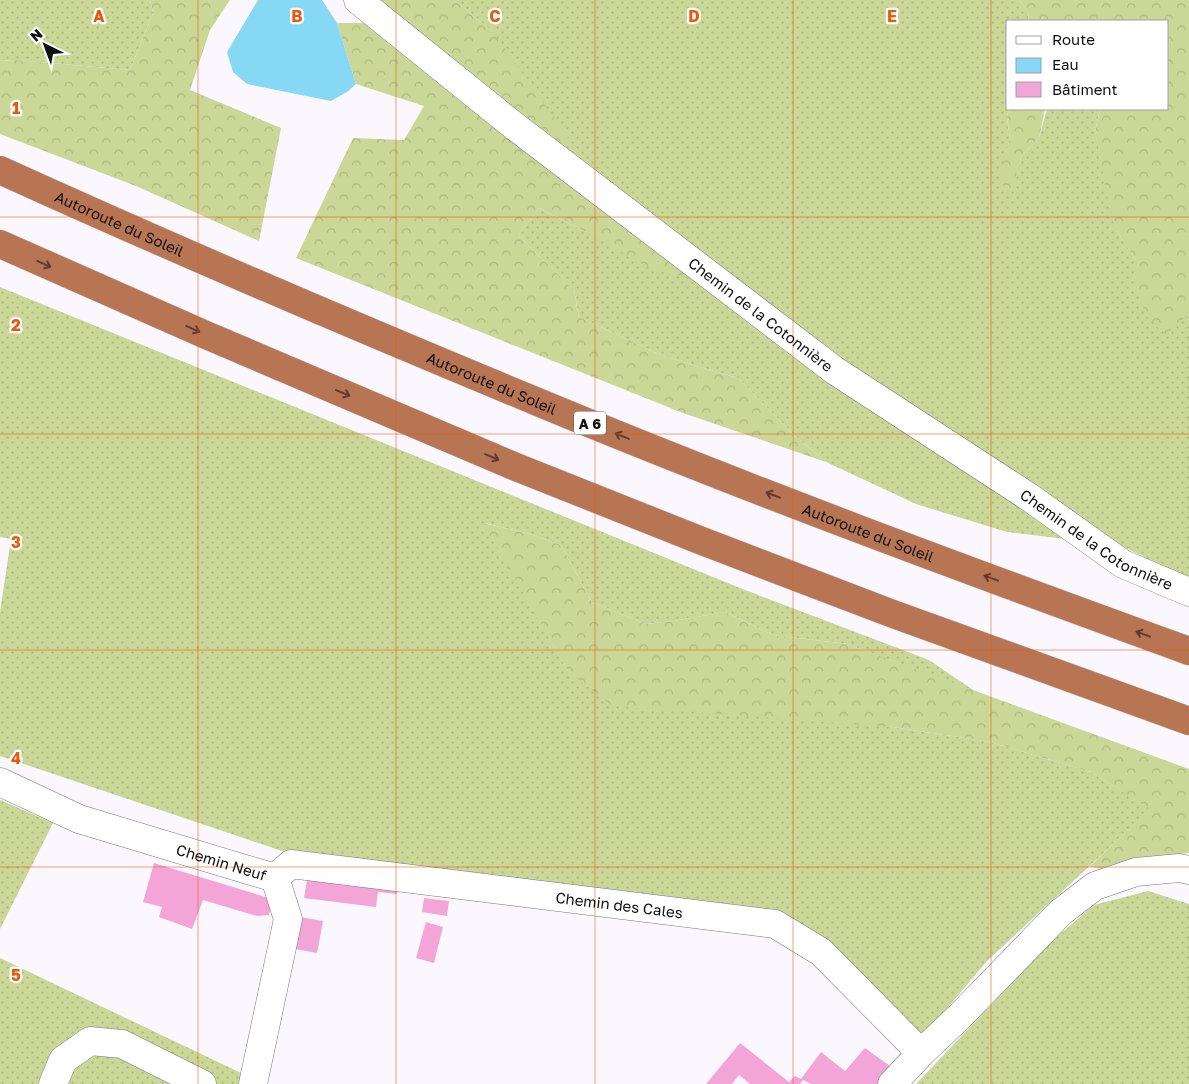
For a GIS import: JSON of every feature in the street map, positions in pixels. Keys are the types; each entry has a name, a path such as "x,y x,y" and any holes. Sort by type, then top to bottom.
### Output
{"highway":[{"name":"Autoroute du Soleil","path":"0,170 232,273 534,401 875,535 1189,651"},
{"path":"0,244 206,335 516,467 893,614 1189,721"}],"street":[{"name":"Chemin de la Cotonnière","path":"358,0 513,125 834,370 1029,497 1123,564 1189,592"},
{"name":"Chemin Neuf","path":"0,782 80,819 275,878 288,919 253,1084"},
{"name":"Chemin des Cales","path":"275,878 291,864 775,924 821,952 920,1053"},
{"path":"892,1084 920,1053 966,1010 1061,912 1094,886 1136,872 1178,868 1189,870"},
{"path":"53,1084 64,1060 90,1042 122,1044 202,1084"}],"green space":[{"path":"0,0 150,0 153,13 130,70 16,60 0,61"},
{"path":"150,0 230,0 210,30 190,90 281,128 259,241 136,186 0,134 0,61 16,60 130,70 153,13"},
{"path":"372,0 454,0 493,32 568,137 554,169 686,277 651,269 539,208 518,235 574,290 579,317 663,356 738,378 794,435 826,462 683,413 296,258 353,138 404,140 424,106 356,84 337,23 365,23"},
{"path":"454,0 1019,0 1029,12 1028,20 1006,20 1006,110 1009,110 1007,117 1010,139 1005,157 1013,183 1022,155 1039,138 1047,110 1100,110 1095,132 1118,233 1136,260 1136,288 1187,315 1189,320 1189,580 1122,546 1007,532 916,504 826,462 794,435 738,378 663,356 579,317 574,290 518,235 539,208 586,232 554,169 493,32"},
{"path":"1019,0 1189,0 1189,320 1187,315 1166,335 1147,317 1136,288 1136,260 1118,233 1108,201 1095,132 1100,110 1169,110 1169,20 1028,20 1029,12"},
{"path":"1009,110 1045,110 1039,138 1022,155 1011,192 998,181 1010,139 1007,117"},
{"path":"0,287 740,588 929,660 976,692 847,644 773,635 725,612 646,624 592,602 561,545 530,534 484,523 568,671 990,742 1091,772 1151,809 987,961 922,1038 831,942 777,911 285,852 0,756 0,612 11,539 0,537"},
{"path":"483,523 530,534 561,545 592,602 646,624 725,612 773,635 847,644 1189,769 1189,853 1145,858 1100,869 1090,866 1150,809 1091,772 990,742 893,727 612,706 568,671"},
{"path":"0,800 53,823 0,929"},
{"path":"1148,891 1189,904 1189,1084 916,1084 1052,941 1094,905"},
{"path":"0,958 241,1073 244,1084 0,1084"}],"water":[{"path":"258,0 322,0 337,23 356,84 347,92 331,101 247,84 233,72 227,52"}],"building":[{"path":"154,863 272,899 269,915 257,916 203,900 192,929 159,917 162,907 143,902"},
{"path":"308,874 399,880 397,894 378,892 376,907 304,898"},
{"path":"424,898 449,901 447,916 422,912"},
{"path":"300,917 323,921 317,953 295,949"},
{"path":"426,922 443,927 434,963 416,958"},
{"path":"740,1043 789,1082 795,1076 801,1079 821,1052 845,1071 865,1048 894,1069 881,1084 811,1084 803,1080 800,1084 750,1084 739,1075 732,1084 706,1084"}]}
